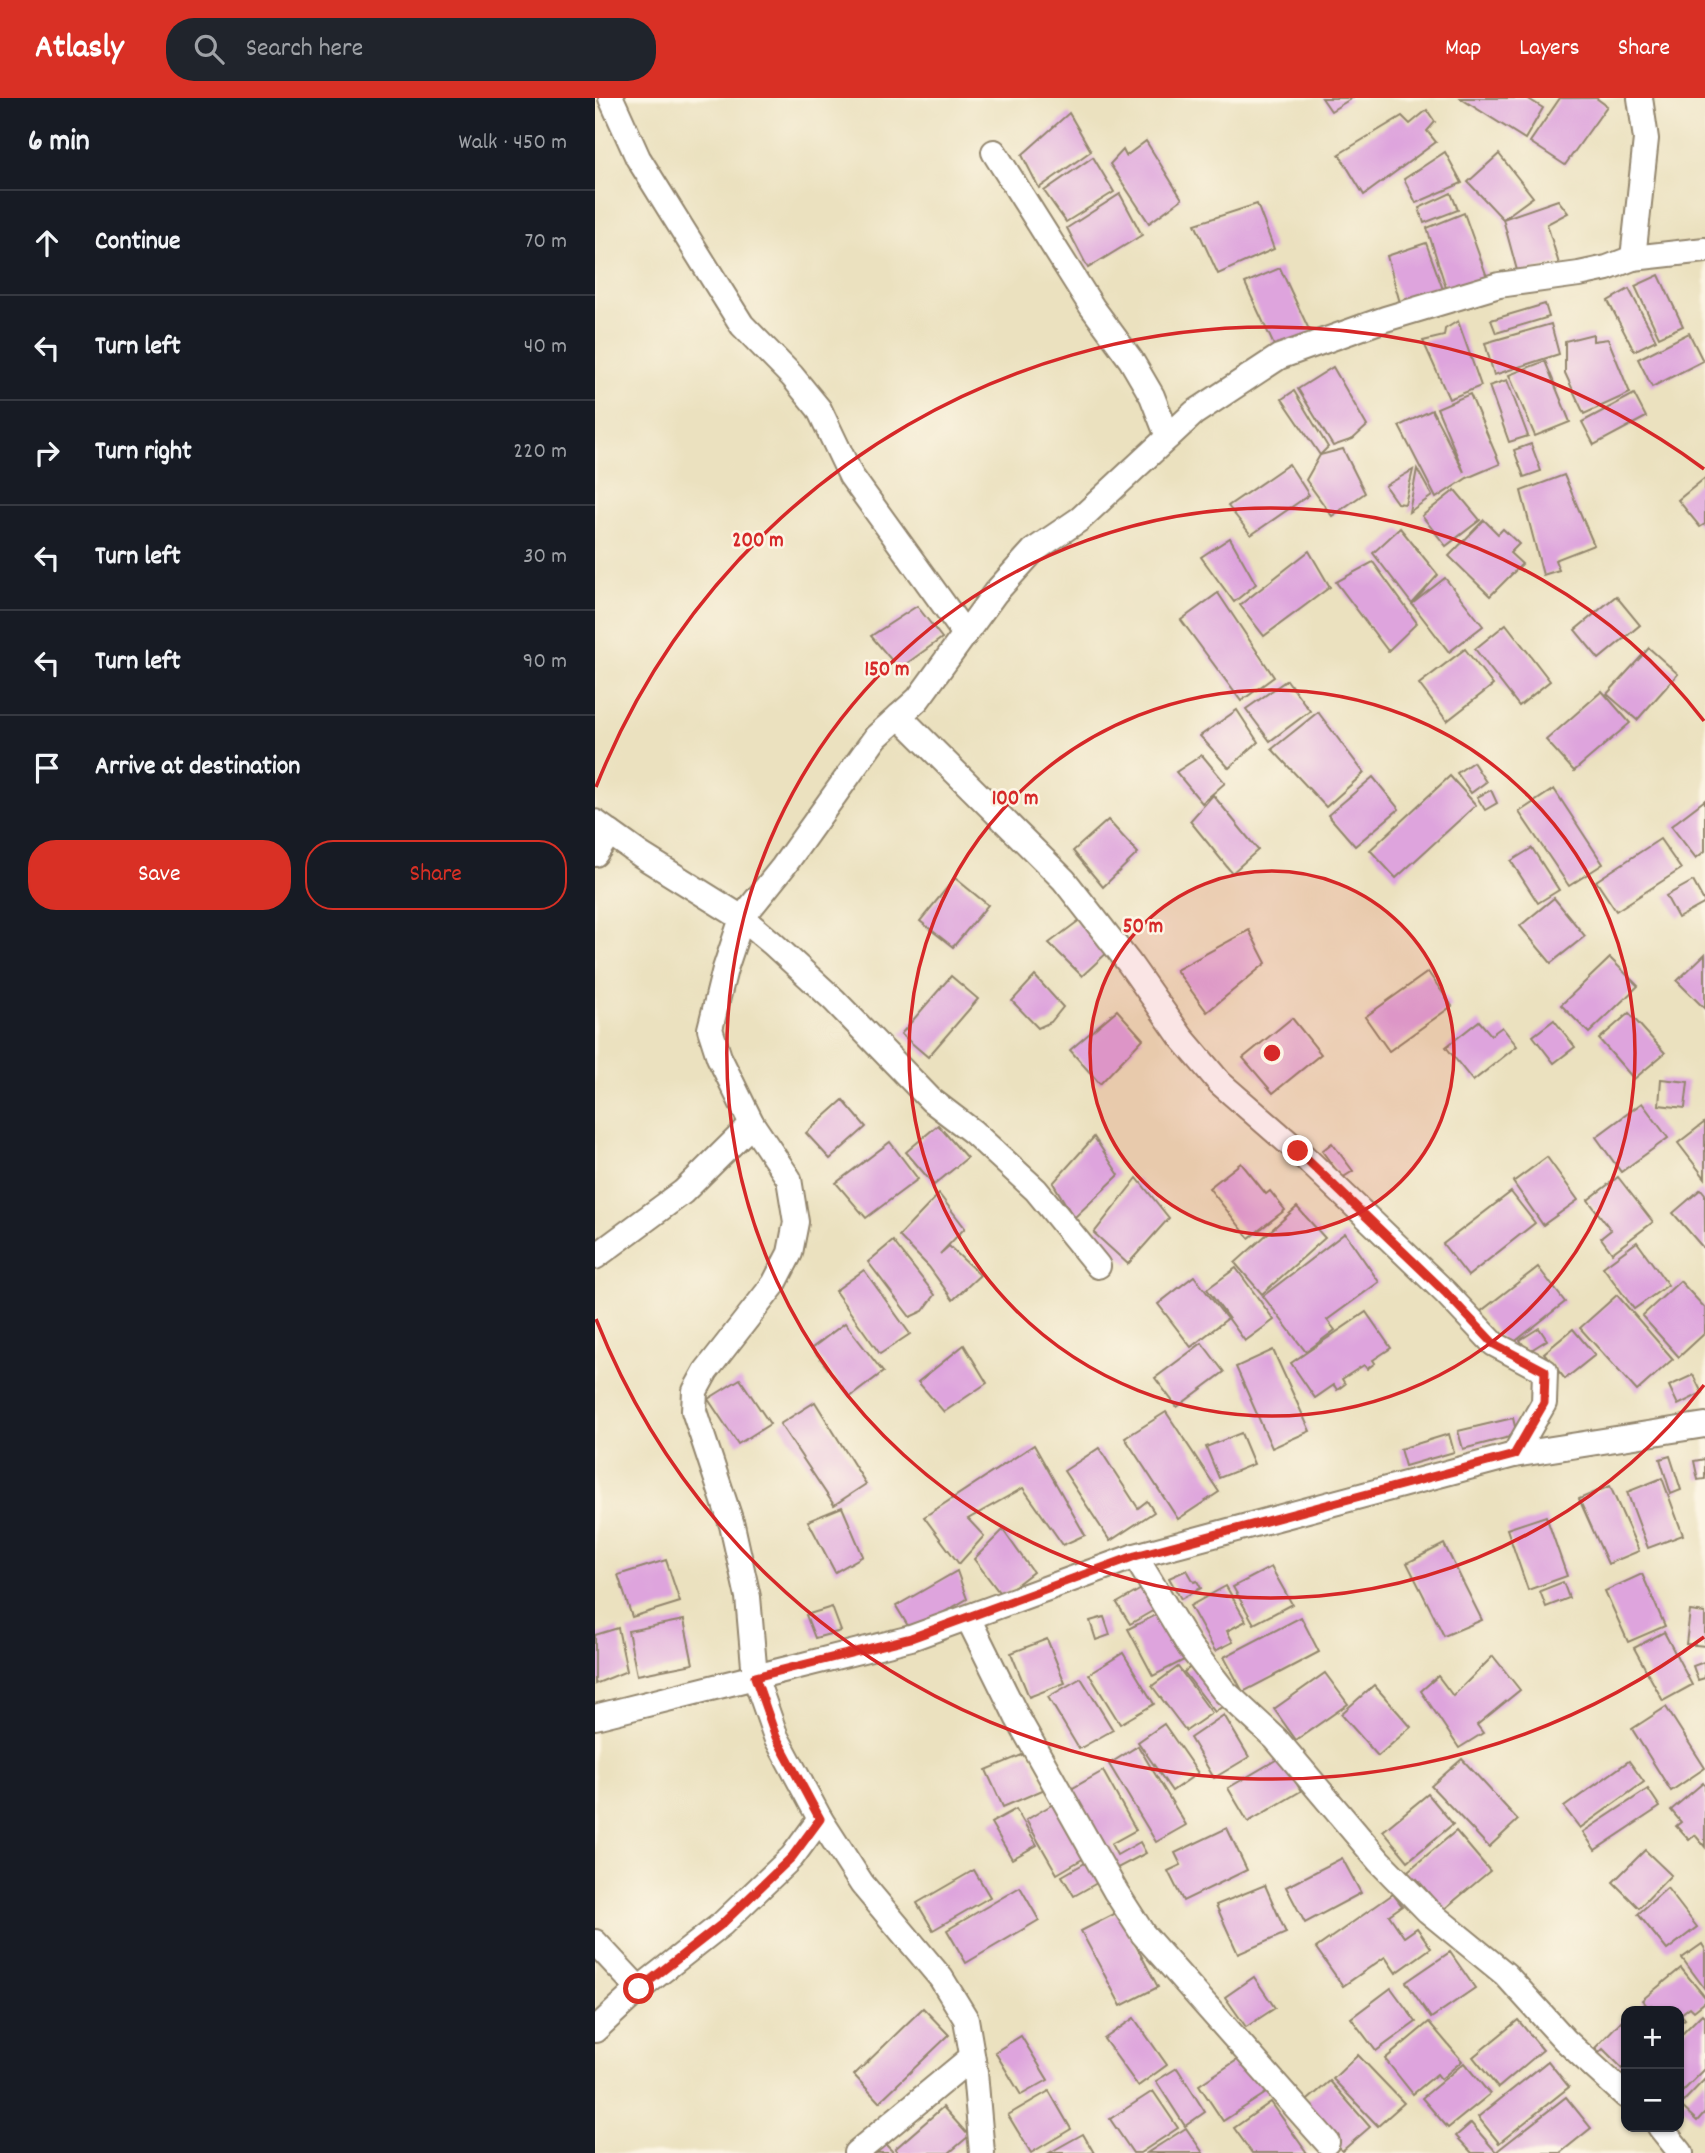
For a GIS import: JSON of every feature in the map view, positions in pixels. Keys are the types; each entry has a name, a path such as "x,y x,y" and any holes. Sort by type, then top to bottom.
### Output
{"street":[{"path":"611,98 638,158 742,326 792,376 819,409 851,476 965,634"},
{"path":"1633,258 1646,139 1640,98"},
{"path":"993,152 1091,307 1131,360 1152,396 1168,437"},
{"path":"982,2153 966,2019 941,1978 862,1884 820,1819 776,1737 755,1677 748,1597 732,1525 694,1411 695,1391 706,1371 774,1284 790,1253 796,1222 789,1179 752,1124 719,1058 710,1029 725,969 742,918 783,867 876,737 918,699 995,593 1033,551 1080,519 1194,413 1279,357 1385,320 1499,285 1579,274 1607,268 1633,258 1705,250"},
{"path":"899,716 1064,880 1129,963 1181,1037 1220,1083 1298,1151 1445,1292 1494,1344 1545,1371 1544,1403 1514,1455"},
{"path":"595,853 602,827 641,855 742,918 834,1000 931,1100 973,1132 1037,1190 1098,1266"},
{"path":"595,1257 683,1192 752,1124"},
{"path":"595,1717 911,1638 1135,1556 1514,1455 1705,1425"},
{"path":"1135,1556 1191,1647 1224,1691 1276,1739 1379,1861 1428,1911 1505,1974 1565,2040 1621,2091"},
{"path":"968,1618 1017,1717 1083,1836 1143,1934 1327,2142"},
{"path":"595,2030 639,1989 722,1924 792,1857 820,1819"},
{"path":"595,1942 639,1989"},
{"path":"856,2153 972,2057"},
{"path":"1664,2132 1681,2153"}],"building":[{"path":"1322,98 1352,98 1331,111"},
{"path":"1460,98 1527,98 1543,108 1525,139"},
{"path":"1560,98 1596,98 1607,106 1565,165 1530,142"},
{"path":"1427,110 1435,122 1427,131 1436,142 1364,195 1339,154 1402,116 1410,124"},
{"path":"1069,113 1091,151 1039,188 1022,155"},
{"path":"1146,141 1182,199 1149,223 1110,164 1123,150 1126,156"},
{"path":"1445,152 1462,183 1416,203 1404,179"},
{"path":"1499,154 1533,197 1503,219 1468,182"},
{"path":"1093,157 1114,192 1066,222 1044,191"},
{"path":"1451,193 1458,210 1424,223 1419,208"},
{"path":"1120,194 1142,235 1088,268 1067,228"},
{"path":"1558,200 1568,213 1547,224 1559,264 1518,274 1503,219"},
{"path":"1257,204 1274,249 1218,274 1195,224"},
{"path":"1464,213 1487,277 1447,291 1427,228"},
{"path":"1426,243 1445,295 1402,310 1387,256"},
{"path":"1280,268 1313,338 1278,354 1245,283"},
{"path":"1659,275 1683,326 1659,337 1635,286"},
{"path":"1629,289 1656,340 1634,351 1608,301"},
{"path":"1545,304 1549,317 1496,333 1491,320"},
{"path":"1458,321 1481,386 1449,399 1423,341 1444,336 1445,329"},
{"path":"1551,324 1559,354 1494,375 1485,343"},
{"path":"1689,333 1703,361 1652,387 1638,359"},
{"path":"1593,334 1593,341 1608,339 1630,393 1584,414 1565,373 1565,341"},
{"path":"1545,361 1570,422 1535,436 1509,375"},
{"path":"1333,367 1367,426 1353,439 1333,446 1298,389"},
{"path":"1507,380 1528,436 1509,442 1489,386"},
{"path":"1294,391 1328,447 1320,455 1282,399"},
{"path":"1470,394 1500,464 1467,478 1436,498 1399,426 1432,410 1464,472 1437,408"},
{"path":"1634,394 1646,417 1594,445 1582,422"},
{"path":"1531,444 1541,471 1524,477 1514,450"},
{"path":"1343,449 1365,493 1332,516 1306,480 1320,455"},
{"path":"1289,464 1309,495 1251,535 1228,506"},
{"path":"1417,469 1432,496 1409,512"},
{"path":"1413,470 1405,504 1397,503 1385,486"},
{"path":"1564,475 1594,545 1555,560 1559,570 1543,575 1521,491"},
{"path":"1705,478 1705,524 1700,527 1678,500"},
{"path":"1455,490 1480,520 1446,546 1422,516"},
{"path":"1484,520 1498,534 1503,529 1519,544 1510,553 1522,564 1490,596 1449,556"},
{"path":"1400,528 1438,575 1412,604 1373,553"},
{"path":"1230,538 1256,584 1234,602 1201,557"},
{"path":"1309,551 1330,587 1264,636 1240,605"},
{"path":"1373,562 1417,623 1388,651 1336,582"},
{"path":"1445,578 1483,626 1449,652 1412,604"},
{"path":"1218,593 1274,677 1241,701 1181,620"},
{"path":"1616,596 1640,625 1599,659 1575,630"},
{"path":"917,606 942,638 899,669 871,636"},
{"path":"1506,624 1550,681 1519,706 1475,649"},
{"path":"1649,648 1678,674 1637,720 1607,694"},
{"path":"1465,649 1493,685 1447,721 1419,684"},
{"path":"1287,680 1310,711 1270,741 1246,709"},
{"path":"1602,691 1630,723 1574,771 1546,740"},
{"path":"1237,710 1258,742 1229,768 1200,736"},
{"path":"1318,712 1364,773 1326,807 1272,749"},
{"path":"1202,755 1225,783 1202,803 1176,772"},
{"path":"1473,762 1486,782 1471,793 1457,773"},
{"path":"1450,776 1476,805 1396,878 1370,850"},
{"path":"1373,777 1399,809 1355,846 1328,815"},
{"path":"1554,789 1603,864 1569,886 1519,812"},
{"path":"1491,790 1497,803 1485,810 1477,797"},
{"path":"1213,795 1258,850 1232,873 1190,821"},
{"path":"1705,800 1705,851 1696,858 1671,826"},
{"path":"1108,820 1138,853 1103,887 1073,851"},
{"path":"1660,839 1681,869 1616,911 1596,881"},
{"path":"1532,848 1559,890 1538,903 1511,861"},
{"path":"955,878 988,905 953,947 920,921"},
{"path":"1693,881 1705,903 1678,918 1666,896"},
{"path":"1554,898 1585,936 1551,963 1520,926"},
{"path":"1081,919 1110,950 1082,976 1049,943"},
{"path":"1249,930 1266,963 1207,1012 1176,970"},
{"path":"1705,954 1705,1009 1677,981"},
{"path":"1610,958 1638,986 1589,1033 1561,1005"},
{"path":"1428,972 1452,1006 1389,1051 1365,1017"},
{"path":"951,976 978,999 928,1057 901,1034"},
{"path":"1035,976 1063,1007 1051,1022 1038,1028 1012,1001"},
{"path":"1117,1010 1143,1039 1100,1084 1070,1050"},
{"path":"1629,1013 1665,1053 1634,1079 1599,1039"},
{"path":"1292,1018 1321,1054 1273,1093 1243,1058"},
{"path":"1554,1020 1575,1047 1554,1063 1533,1036"},
{"path":"1479,1021 1491,1035 1502,1027 1517,1046 1473,1081 1446,1047"},
{"path":"1661,1079 1688,1082 1685,1108 1659,1105"},
{"path":"843,1100 866,1127 830,1159 806,1133"},
{"path":"1642,1103 1668,1138 1621,1172 1596,1137"},
{"path":"1705,1122 1705,1178 1678,1143"},
{"path":"938,1125 967,1158 934,1185 906,1152"},
{"path":"1094,1137 1119,1175 1074,1218 1053,1183"},
{"path":"890,1142 918,1179 866,1218 836,1183"},
{"path":"1332,1143 1353,1171 1342,1178 1322,1151"},
{"path":"1547,1157 1578,1200 1543,1225 1513,1182"},
{"path":"1241,1163 1266,1194 1270,1191 1285,1210 1249,1238 1209,1188"},
{"path":"1618,1177 1653,1222 1612,1253 1601,1238 1611,1230 1588,1200"},
{"path":"1137,1178 1169,1218 1128,1264 1094,1233"},
{"path":"1701,1189 1705,1194 1705,1250 1673,1213"},
{"path":"1511,1192 1535,1223 1468,1276 1443,1244"},
{"path":"939,1194 965,1228 940,1254 949,1246 980,1275 953,1300 929,1267 899,1236"},
{"path":"1297,1207 1325,1238 1262,1294 1235,1263"},
{"path":"1345,1233 1379,1282 1327,1320 1335,1330 1306,1352 1263,1296"},
{"path":"893,1241 935,1295 923,1311 910,1317 868,1262"},
{"path":"1637,1242 1668,1285 1634,1309 1603,1267"},
{"path":"1538,1267 1565,1302 1508,1347 1480,1312"},
{"path":"1236,1268 1274,1320 1245,1341 1207,1289"},
{"path":"864,1270 910,1334 880,1354 835,1291"},
{"path":"1194,1276 1227,1319 1191,1347 1158,1304"},
{"path":"1680,1281 1705,1308 1705,1333 1679,1357 1642,1316"},
{"path":"1617,1295 1673,1359 1637,1391 1580,1328"},
{"path":"1366,1312 1391,1348 1373,1360 1375,1363 1367,1369 1364,1365 1342,1379 1345,1384 1337,1390 1334,1385 1315,1398 1291,1363"},
{"path":"845,1323 883,1372 850,1397 812,1348"},
{"path":"1539,1328 1547,1340 1528,1352 1520,1340"},
{"path":"1573,1329 1595,1355 1565,1379 1544,1353"},
{"path":"1202,1343 1224,1372 1177,1407 1155,1378"},
{"path":"964,1345 987,1383 944,1412 918,1382"},
{"path":"1273,1350 1310,1431 1272,1448 1236,1367"},
{"path":"1693,1375 1702,1393 1678,1405 1669,1386"},
{"path":"740,1379 770,1424 738,1444 708,1399"},
{"path":"815,1402 866,1484 834,1505 780,1424"},
{"path":"1166,1412 1219,1492 1178,1519 1125,1438"},
{"path":"1513,1418 1517,1435 1463,1449 1458,1431"},
{"path":"1241,1433 1254,1464 1219,1478 1206,1447"},
{"path":"1449,1434 1454,1452 1405,1466 1400,1449"},
{"path":"1034,1445 1085,1535 1063,1545 1023,1488 968,1519 984,1536 959,1564 924,1517"},
{"path":"1099,1448 1138,1508 1147,1501 1154,1512 1110,1541 1064,1471"},
{"path":"1670,1456 1681,1490 1671,1494 1660,1459"},
{"path":"1705,1459 1705,1479 1698,1480 1694,1461"},
{"path":"1662,1478 1683,1535 1648,1548 1627,1492"},
{"path":"1610,1486 1639,1551 1608,1564 1579,1499"},
{"path":"842,1507 863,1556 835,1572 808,1521"},
{"path":"1546,1516 1567,1576 1528,1590 1507,1529"},
{"path":"1003,1530 1033,1572 1002,1596 974,1559"},
{"path":"1444,1544 1482,1620 1444,1636 1407,1563"},
{"path":"666,1560 680,1602 632,1617 618,1575"},
{"path":"1271,1567 1292,1604 1254,1624 1233,1587"},
{"path":"1187,1570 1201,1588 1181,1599 1169,1578"},
{"path":"957,1571 967,1599 911,1631 896,1606"},
{"path":"1642,1574 1665,1626 1628,1642 1605,1591"},
{"path":"1563,1582 1569,1598 1546,1607 1540,1591"},
{"path":"1226,1586 1246,1621 1227,1631 1233,1642 1215,1651 1190,1606"},
{"path":"1143,1588 1156,1609 1130,1624 1117,1603"},
{"path":"832,1607 841,1631 815,1638 806,1615"},
{"path":"1690,1611 1705,1613 1705,1646 1686,1644"},
{"path":"1158,1614 1175,1648 1181,1645 1188,1658 1153,1676 1128,1629"},
{"path":"1104,1617 1110,1635 1096,1640 1090,1621"},
{"path":"1301,1617 1319,1652 1243,1692 1224,1657"},
{"path":"684,1620 693,1664 637,1675 628,1631"},
{"path":"618,1628 627,1671 595,1684 595,1635"},
{"path":"1664,1632 1692,1685 1663,1701 1634,1648"},
{"path":"1047,1639 1065,1683 1029,1697 1011,1653"},
{"path":"1123,1653 1154,1704 1120,1724 1089,1674"},
{"path":"1493,1656 1520,1690 1477,1725 1483,1733 1459,1748 1421,1691 1438,1676 1453,1696"},
{"path":"1704,1662 1705,1678 1698,1680 1693,1666"},
{"path":"1196,1663 1227,1703 1215,1712 1184,1672"},
{"path":"1178,1667 1212,1713 1186,1731 1152,1686"},
{"path":"1325,1673 1348,1704 1296,1740 1274,1709"},
{"path":"1081,1678 1113,1730 1079,1749 1048,1697"},
{"path":"1374,1685 1411,1727 1378,1756 1341,1714"},
{"path":"1666,1707 1705,1768 1671,1791 1632,1729"},
{"path":"1224,1715 1249,1757 1214,1778 1190,1738"},
{"path":"1164,1724 1198,1773 1172,1791 1138,1742"},
{"path":"1138,1746 1186,1825 1156,1842 1109,1764"},
{"path":"1029,1752 1045,1789 1003,1807 986,1770"},
{"path":"1281,1757 1301,1791 1248,1822 1228,1788"},
{"path":"1462,1759 1518,1820 1489,1847 1431,1786"},
{"path":"1629,1761 1644,1782 1580,1828 1564,1807"},
{"path":"1103,1771 1136,1830 1111,1844 1117,1855 1140,1842 1146,1853 1110,1872 1066,1792"},
{"path":"1703,1783 1705,1847 1695,1835 1689,1840 1676,1826 1681,1822 1671,1810"},
{"path":"1648,1789 1660,1807 1595,1850 1583,1832"},
{"path":"1428,1794 1453,1824 1408,1861 1383,1831"},
{"path":"1060,1800 1091,1854 1057,1874 1026,1820"},
{"path":"1016,1809 1037,1845 1012,1859 991,1823"},
{"path":"1227,1828 1247,1870 1183,1901 1168,1871 1181,1865 1175,1853"},
{"path":"1456,1831 1490,1871 1443,1910 1417,1879 1411,1884 1403,1875"},
{"path":"1645,1850 1671,1875 1639,1908 1613,1882"},
{"path":"1342,1858 1361,1893 1305,1923 1286,1887"},
{"path":"1092,1859 1104,1879 1074,1896 1062,1876"},
{"path":"974,1870 990,1897 933,1930 917,1903"},
{"path":"1265,1885 1286,1933 1238,1954 1216,1905"},
{"path":"1020,1887 1039,1920 966,1963 947,1930"},
{"path":"1667,1888 1697,1927 1667,1950 1638,1914"},
{"path":"1393,1894 1402,1906 1389,1915 1404,1937 1417,1928 1431,1948 1396,1973 1385,1957 1343,1986 1316,1948"},
{"path":"1118,1912 1158,1987 1121,2006 1081,1931"},
{"path":"1702,1944 1705,1949 1705,1989 1682,1958"},
{"path":"1450,1952 1475,1988 1431,2018 1406,1982"},
{"path":"1681,1968 1705,1997 1705,2002 1694,2011 1690,2007 1684,2012 1684,2006 1647,2006 1642,2000"},
{"path":"1254,1977 1275,2008 1246,2027 1225,1997"},
{"path":"1391,1988 1416,2022 1376,2051 1351,2018"},
{"path":"923,2008 949,2035 879,2102 854,2075"},
{"path":"1702,2014 1705,2017 1705,2069 1684,2090 1684,2069 1684,2032"},
{"path":"1134,2018 1167,2065 1138,2086 1104,2039"},
{"path":"1518,2020 1543,2050 1498,2088 1473,2057"},
{"path":"1621,2021 1621,2067 1603,2049 1599,2053 1595,2048"},
{"path":"1429,2022 1462,2061 1441,2079 1437,2074 1413,2094 1385,2059"},
{"path":"1021,2036 1048,2080 1021,2095 995,2052"},
{"path":"1245,2055 1269,2091 1223,2121 1199,2085"},
{"path":"1358,2055 1404,2103 1378,2126 1333,2079"},
{"path":"1548,2061 1569,2087 1499,2143 1478,2117"},
{"path":"1464,2063 1490,2094 1448,2128 1422,2098"},
{"path":"1177,2068 1205,2112 1185,2126 1156,2081"},
{"path":"1705,2079 1705,2112 1697,2121 1684,2109 1684,2101"},
{"path":"1330,2081 1370,2127 1342,2151 1302,2105"},
{"path":"1049,2091 1071,2129 1031,2153 1008,2115"},
{"path":"1153,2091 1178,2128 1140,2153 1133,2153 1110,2119"},
{"path":"1566,2097 1591,2128 1560,2153 1497,2151"},
{"path":"1271,2102 1307,2153 1252,2153 1234,2128"},
{"path":"943,2107 969,2136 949,2153 898,2153 895,2149"},
{"path":"1471,2123 1497,2153 1472,2153 1456,2136"},
{"path":"1186,2128 1203,2153 1147,2153"},
{"path":"1083,2134 1094,2153 1049,2153"},
{"path":"881,2140 894,2153 867,2153"}],"route":[{"path":"639,1989 722,1924 792,1857 820,1819 776,1737 755,1677 911,1638 1135,1556 1514,1455 1544,1403 1545,1371 1494,1344 1445,1292 1298,1151"}]}
